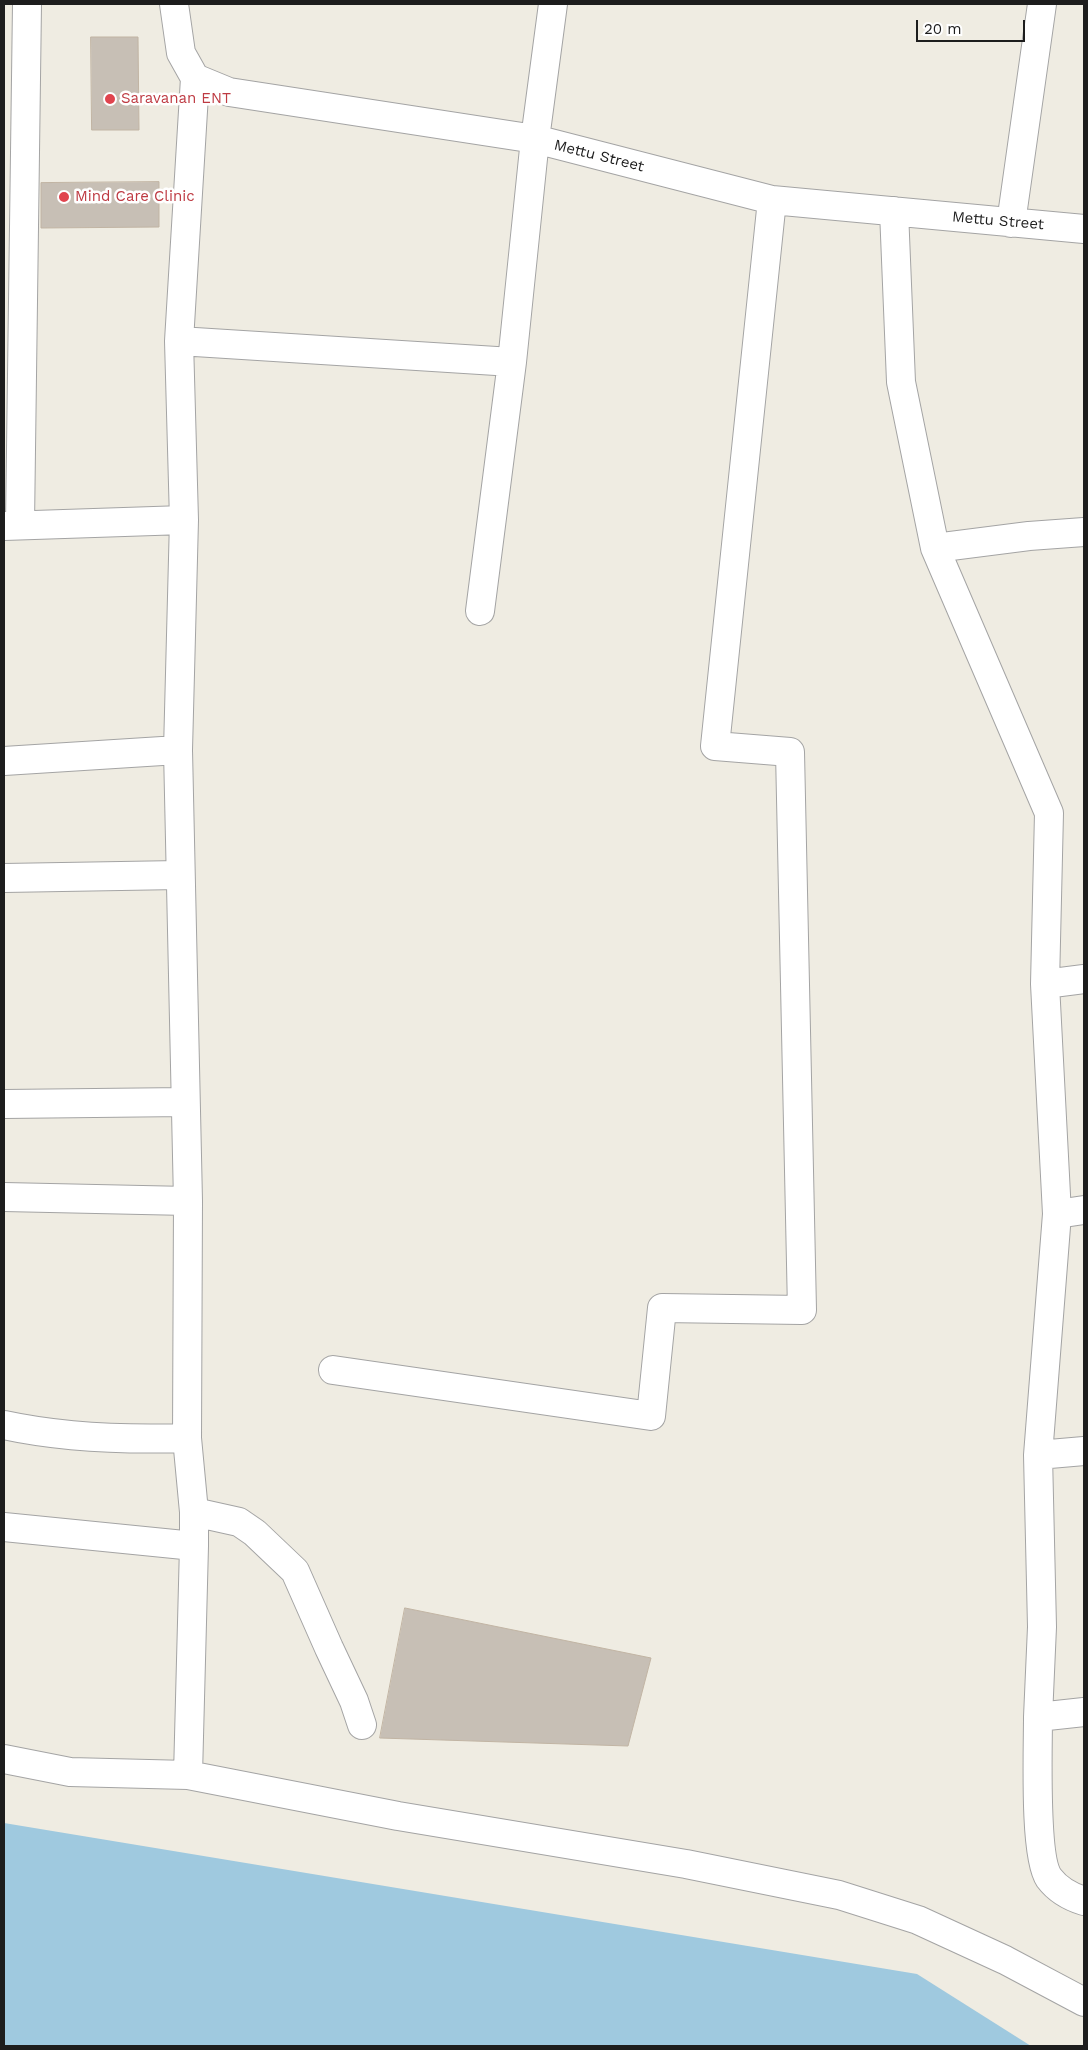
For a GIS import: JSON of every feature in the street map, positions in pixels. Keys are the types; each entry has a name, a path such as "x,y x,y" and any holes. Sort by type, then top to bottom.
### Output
{"street":[{"path":"27,4 12,525 184,520"},
{"path":"174,4 181,53 195,78 179,341 184,520 178,750 179,874 188,1201 188,1438 194,1512 188,1775"},
{"path":"480,611 512,362 535,139 553,4"},
{"path":"1011,222 1042,4"},
{"name":"Mettu Street","path":"195,78 228,92 535,139 772,200 1084,230"},
{"path":"333,1370 651,1416 662,1308 802,1310 790,752 714,746 772,200"},
{"path":"894,211 901,382 935,548 1049,813 1045,984 1057,1214 1038,1455 1042,1627 1038,1717 1040,1850 1049,1878 1070,1897 1084,1901"},
{"path":"179,341 512,362"},
{"path":"935,548 1029,536 1084,532"},
{"path":"4,761 178,750"},
{"path":"4,878 179,874"},
{"path":"1045,984 1084,979"},
{"path":"4,1104 185,1102"},
{"path":"4,1198 188,1201"},
{"path":"1057,1214 1084,1210"},
{"path":"4,1425 66,1435 148,1439 188,1438"},
{"path":"1038,1455 1084,1451"},
{"path":"194,1512 238,1522 255,1533 295,1570 328,1648 354,1701 362,1725"},
{"path":"4,1527 194,1546"},
{"path":"1038,1717 1084,1712"},
{"path":"4,1759 70,1772 188,1775 398,1816 686,1864 839,1895 918,1920 1005,1960 1084,2002"}],"water":[{"path":"4,1823 917,1974 1031,2046 4,2046"}],"building":[{"path":"91,37 138,37 139,130 92,130"},
{"path":"159,182 159,227 41,228 41,183"},
{"path":"405,1608 651,1658 628,1746 380,1738"}],"place":[{"name":"Saravanan ENT","path":"110,99"},
{"name":"Mind Care Clinic","path":"64,197"}]}
